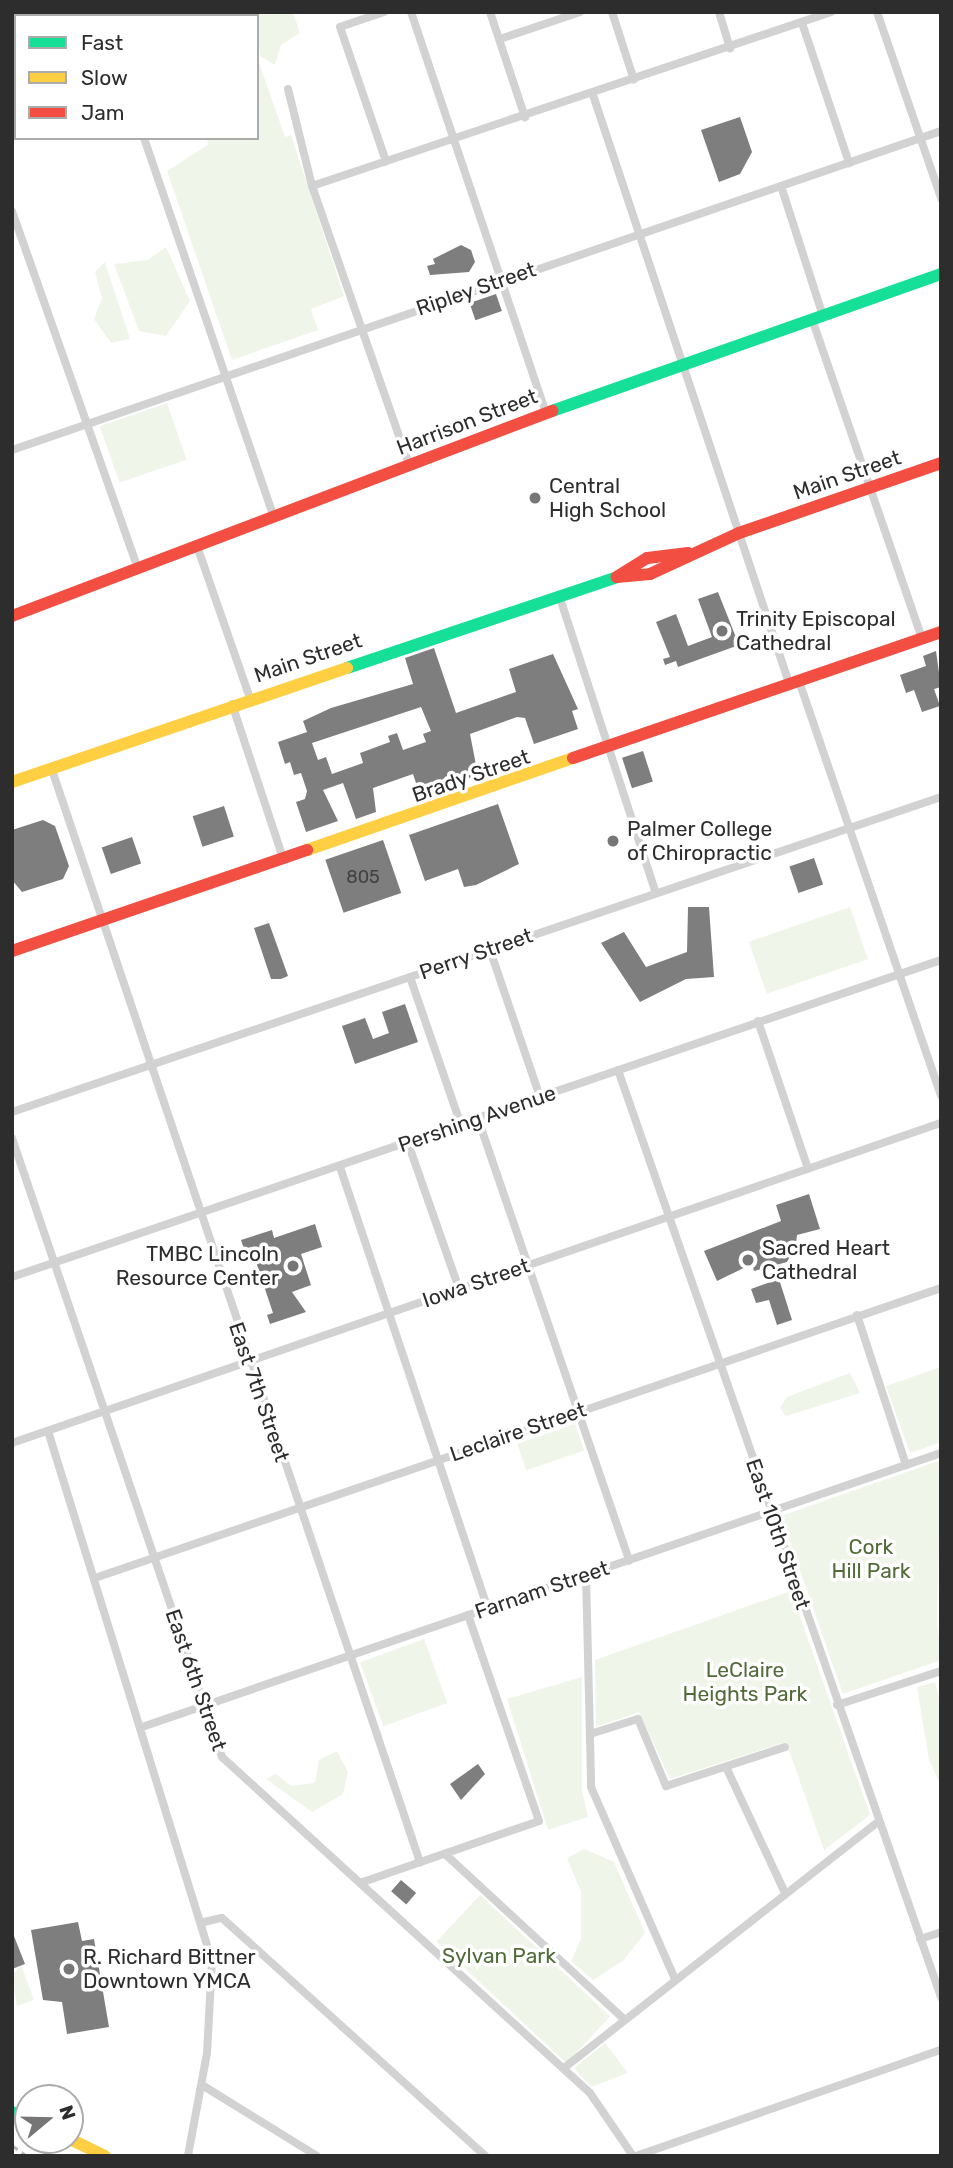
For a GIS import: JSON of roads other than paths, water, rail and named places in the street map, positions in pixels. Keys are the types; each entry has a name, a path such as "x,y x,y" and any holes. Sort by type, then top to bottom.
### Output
{"main road":[{"name":"Harrison Street","path":"12,616 546,412 941,274"},
{"name":"Main Street","path":"12,782 232,704 617,577 647,558 688,553 941,463"},
{"name":"Brady Street","path":"12,951 609,750 941,632"},
{"path":"84,2146 105,2156"}],"street":[{"path":"384,12 340,27 386,161"},
{"path":"411,12 546,412"},
{"path":"490,12 525,117"},
{"path":"500,39 580,12"},
{"path":"611,12 634,80"},
{"path":"719,12 730,48"},
{"path":"312,186 525,117 831,12"},
{"path":"877,12 941,198"},
{"path":"802,23 849,163"},
{"path":"288,89 312,186 409,465"},
{"path":"593,94 739,533 849,828 941,1096"},
{"name":"Ripley Street","path":"12,450 941,131"},
{"path":"145,140 274,517"},
{"path":"780,186 817,318 870,488 922,639"},
{"path":"12,211 138,568"},
{"path":"197,547 250,698"},
{"path":"559,595 656,892"},
{"path":"232,704 284,861"},
{"name":"East 7th Street","path":"51,767 298,1509 420,1862"},
{"name":"Perry Street","path":"12,1112 941,797"},
{"path":"490,950 540,1097"},
{"name":"Pershing Avenue","path":"12,1277 340,1167 899,972 941,960"},
{"path":"410,977 461,1125"},
{"path":"758,1021 808,1169"},
{"name":"East 10th Street","path":"618,1070 837,1705 941,1997"},
{"path":"478,1119 629,1561"},
{"name":"Iowa Street","path":"12,1443 941,1123"},
{"name":"East 6th Street","path":"12,1138 204,1707 230,1767 564,2068 598,2101 635,2156"},
{"path":"408,1143 459,1289"},
{"path":"340,1167 488,1609"},
{"name":"Leclaire Street","path":"95,1578 941,1288"},
{"path":"857,1315 906,1465"},
{"path":"48,1432 204,1922 213,1981 202,2085 188,2156"},
{"name":"Farnam Street","path":"142,1727 941,1453"},
{"path":"586,1576 591,1787 599,1815 675,1979"},
{"path":"360,1883 539,1821 468,1615"},
{"path":"837,1705 941,1671"},
{"path":"590,1734 638,1719 666,1786 785,1747"},
{"path":"726,1767 784,1891"},
{"path":"564,2068 784,1891 878,1822"},
{"path":"445,1853 624,2019"},
{"path":"204,1922 222,1918 485,2156"},
{"path":"920,1939 941,1932"},
{"path":"635,2156 941,2050"},
{"path":"202,2085 317,2156"}],"railway":[{"path":"12,2145 27,2156"}],"place":[{"name":"Central High School","path":"535,498"},
{"name":"Trinity Episcopal Cathedral","path":"722,631"},
{"name":"Palmer College of Chiropractic","path":"613,841"},
{"name":"Sacred Heart Cathedral","path":"748,1260"},
{"name":"TMBC Lincoln Resource Center","path":"293,1266"},
{"name":"R. Richard Bittner Downtown YMCA","path":"69,1969"}],"park label":[{"name":"Cork Hill Park","path":"871,1559"},
{"name":"LeClaire Heights Park","path":"745,1682"},
{"name":"Sylvan Park","path":"499,1956"}]}
